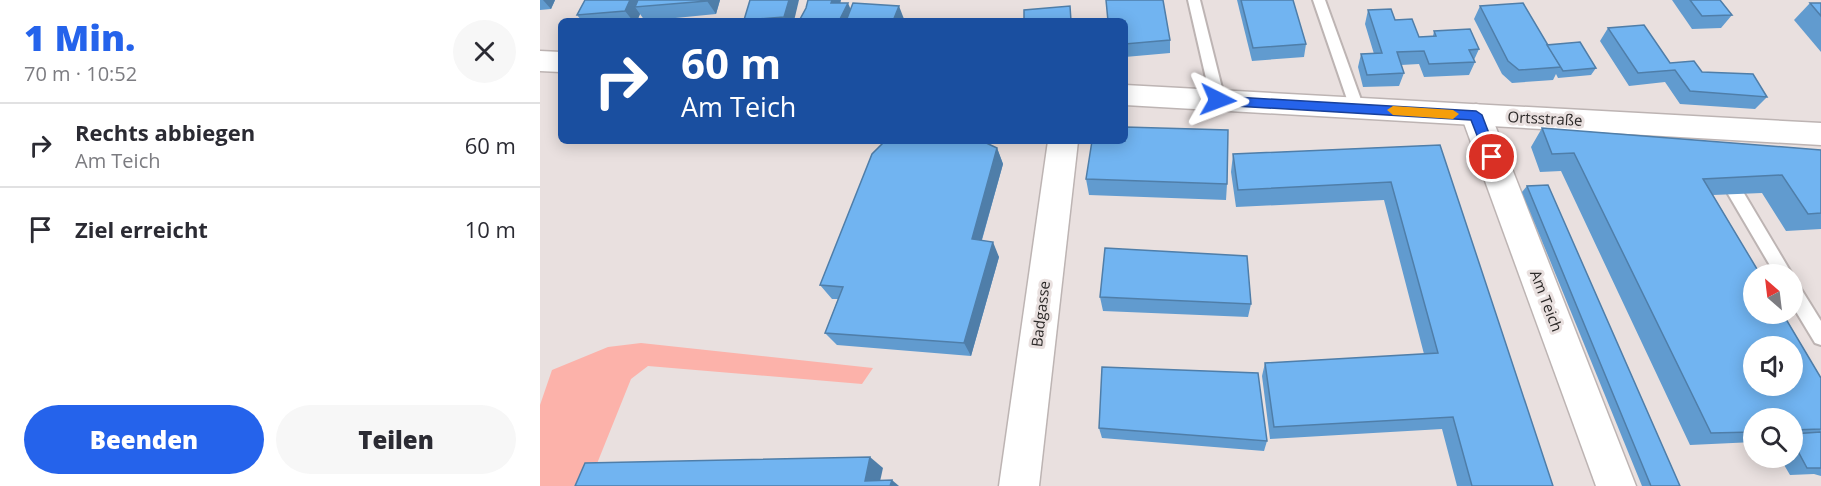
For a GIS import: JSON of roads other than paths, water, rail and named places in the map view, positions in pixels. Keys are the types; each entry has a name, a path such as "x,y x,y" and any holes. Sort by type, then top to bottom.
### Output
{"street":[{"path":"540,61 558,62"},
{"name":"Ortsstraße","path":"1128,95 1476,115 1700,136 1821,134"},
{"name":"Am Teich","path":"1476,115 1616,486"},
{"name":"Badgasse","path":"1019,486 1063,144"}],"lane":[{"path":"1194,0 1218,100"},
{"path":"1319,0 1357,108"},
{"path":"1736,194 1778,264"},
{"path":"1803,307 1821,337"}]}
